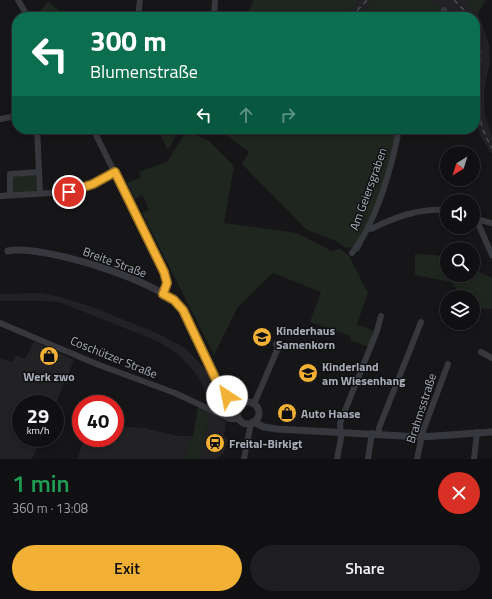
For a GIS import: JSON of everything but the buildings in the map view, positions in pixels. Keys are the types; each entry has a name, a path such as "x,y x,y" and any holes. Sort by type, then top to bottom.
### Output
{"street":[{"path":"18,0 25,12"},
{"path":"139,12 140,0"},
{"path":"215,12 216,0"},
{"path":"0,119 12,117"},
{"path":"36,134 40,193"},
{"path":"96,134 164,272 167,283 163,294"},
{"name":"Am Geiersgraben","path":"352,253 368,228 396,145 398,134"},
{"path":"10,195 10,174 39,172"},
{"path":"0,196 69,192 81,189 115,172"},
{"path":"368,228 370,229 392,218 409,213 440,210"},
{"path":"480,220 492,223"},
{"path":"480,230 492,255"},
{"name":"Breite Straße","path":"0,251 24,250 66,257 95,265 174,300 183,310 223,392 228,400 239,411"},
{"path":"337,459 341,432 340,423 377,331 381,316"},
{"path":"368,459 375,434 379,428 421,322"},
{"name":"Coschützer Straße","path":"0,323 100,365 175,392 219,413 229,414 239,411 247,402 254,404"},
{"path":"244,459 258,409 254,404 278,348 276,344"},
{"path":"481,352 492,358"},
{"name":"Brahmsstraße","path":"417,459 421,436 448,364"},
{"name":"Coschützer Straße","path":"239,411 244,423 254,421 264,427 273,428 421,436 492,432"},
{"path":"474,459 477,432"}],"shaded area":[{"path":"254,0 359,0 349,12 248,12"},
{"path":"359,0 375,0 363,12 349,12"},
{"path":"375,0 427,0 443,9 442,12 363,12"},
{"path":"427,0 465,0 476,12 447,12"},
{"path":"465,0 486,0 479,12 476,12"},
{"path":"48,2 61,12 39,12"},
{"path":"480,19 489,45 490,61 484,93 485,115 492,136 492,154 480,133"},
{"path":"160,134 177,134 168,150"},
{"path":"193,134 209,141 234,166 224,223 297,233 332,251 340,249 349,256 368,293 357,324 374,331 368,347 350,340 351,336 310,322 321,292 273,273 238,307 214,355 142,213 149,210 142,195 135,199 127,183 141,177 139,172 168,161 183,136"},
{"path":"225,134 395,134 386,174 369,219 355,246 346,248 338,242 307,230 242,164 249,152"},
{"path":"34,175 36,177 37,189 35,191 15,193 12,191 12,178 14,176"},
{"path":"415,254 440,256 440,280 415,275"},
{"path":"480,272 492,278 492,309 480,308 480,290 458,290 451,282 480,282"},
{"path":"42,293 61,297 95,308 159,334 185,348 210,374 220,401 221,419 226,422 224,437 228,439 223,454 215,459 199,459 208,425 208,402 203,385 193,370 178,354 157,341 59,302 0,301 0,294"},
{"path":"34,341 74,360 59,395 12,395 12,447 37,447 32,459 0,459 0,358 12,362 16,355 25,359"},
{"path":"198,407 208,412 208,425 201,456 199,459 184,459 193,436"},
{"path":"124,427 144,428 178,436 193,436 184,459 77,459 82,447 124,447"}],"waterway":[{"path":"358,251 362,244"}],"railway":[{"path":"356,12 367,0"},
{"path":"454,0 466,12"},
{"path":"480,47 480,70"},
{"path":"480,115 484,131 492,148"}],"place":[{"name":"Kinderhaus Samenkorn","path":"262,337"},
{"name":"Werk zwo","path":"49,356"},
{"name":"Kinderland am Wiesenhang","path":"308,373"},
{"name":"Auto Haase","path":"287,413"},
{"name":"Freital-Birkigt","path":"215,443"}],"route":[{"path":"69,192 93,184 115,172 166,276 167,283 163,294 174,300 183,310 219,386 227,396"}]}
